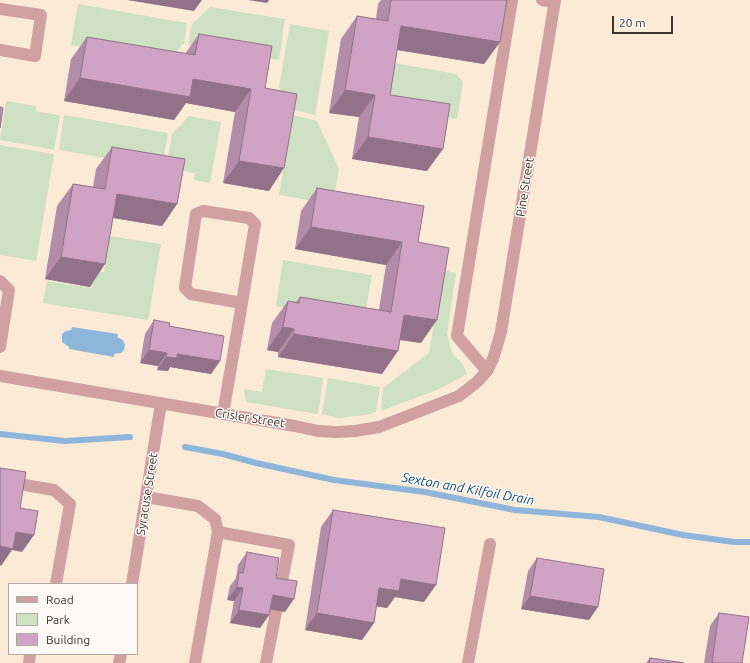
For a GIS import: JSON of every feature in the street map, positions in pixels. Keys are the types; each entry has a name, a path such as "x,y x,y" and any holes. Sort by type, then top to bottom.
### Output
{"street":[{"path":"487,371 457,336 512,0"},
{"path":"542,0 555,1"},
{"name":"Pine Street","path":"487,371 494,359 501,332 555,1"},
{"path":"0,9 41,15 35,56 0,50"},
{"path":"223,414 242,303 255,224 249,218 203,212 196,214 185,288 191,294 242,303"},
{"path":"0,281 9,290 2,321 0,347"},
{"name":"Crisler Street","path":"0,376 318,431 336,432 355,431 379,427 459,396 477,382 487,371"},
{"name":"Syracuse Street","path":"132,583 161,403"},
{"path":"0,481 54,490 70,504 56,583"},
{"path":"146,497 198,506 215,519 218,532 195,663"},
{"path":"218,532 289,545 266,663"},
{"path":"468,663 490,544"}],"green space":[{"path":"78,4 187,23 184,44 182,44 170,62 71,45"},
{"path":"210,7 285,19 279,60 188,45 192,24"},
{"path":"290,24 329,31 315,115 295,110 279,87"},
{"path":"394,63 456,74 463,82 457,119 387,107"},
{"path":"6,101 36,106 36,111 58,115 60,117 54,150 0,140"},
{"path":"64,115 168,133 162,168 59,150"},
{"path":"293,115 317,121 339,169 333,204 279,195"},
{"path":"189,116 221,122 210,183 194,180 195,173 166,168 172,134"},
{"path":"0,145 54,154 36,261 0,255"},
{"path":"110,236 161,244 148,320 43,303 47,281 91,288 94,271 104,272"},
{"path":"283,260 372,275 364,320 276,306"},
{"path":"443,270 456,273 447,334 452,353 463,365 467,374 437,390 381,411 383,388 429,353"},
{"path":"266,369 323,378 318,414 246,402 244,389 262,392"},
{"path":"328,378 380,387 376,412 366,415 339,418 322,414"}],"water":[{"path":"72,327 118,334 117,337 123,340 125,345 124,350 121,353 114,354 114,357 69,349 69,347 62,342 62,334 71,330"}],"building":[{"path":"391,0 507,0 500,42 401,26 390,95 450,104 443,149 368,137 375,95 345,90 357,16 388,21"},
{"path":"199,34 272,46 265,88 297,94 284,168 239,161 251,89 193,79 190,97 80,78 87,37 195,55"},
{"path":"0,107 3,108 0,128"},
{"path":"112,147 185,159 177,204 117,194 105,264 61,257 73,184 105,189"},
{"path":"317,188 424,206 418,242 449,248 437,320 404,315 398,351 294,334 294,329 283,327 288,301 299,303 300,297 391,312 402,242 311,227"},
{"path":"154,320 170,323 169,326 224,336 220,361 177,354 177,358 166,357 167,353 149,350"},
{"path":"0,468 26,472 20,508 38,511 34,535 16,532 13,549 0,546"},
{"path":"333,510 445,528 436,585 401,579 399,591 379,588 374,623 317,613"},
{"path":"247,552 279,558 276,578 297,581 294,599 273,595 269,615 239,610 243,588 237,587 239,572 243,573"},
{"path":"537,558 604,569 598,607 530,596"},
{"path":"719,613 749,617 742,663 712,663"},
{"path":"650,658 684,663 649,663"}],"waterway":[{"name":"Sexton and Kilfoil Drain","path":"0,434 65,441 130,437"},
{"name":"Sexton and Kilfoil Drain","path":"185,447 223,454 256,463 334,480 425,492 515,510 599,517 683,535 734,542 750,542"}]}
